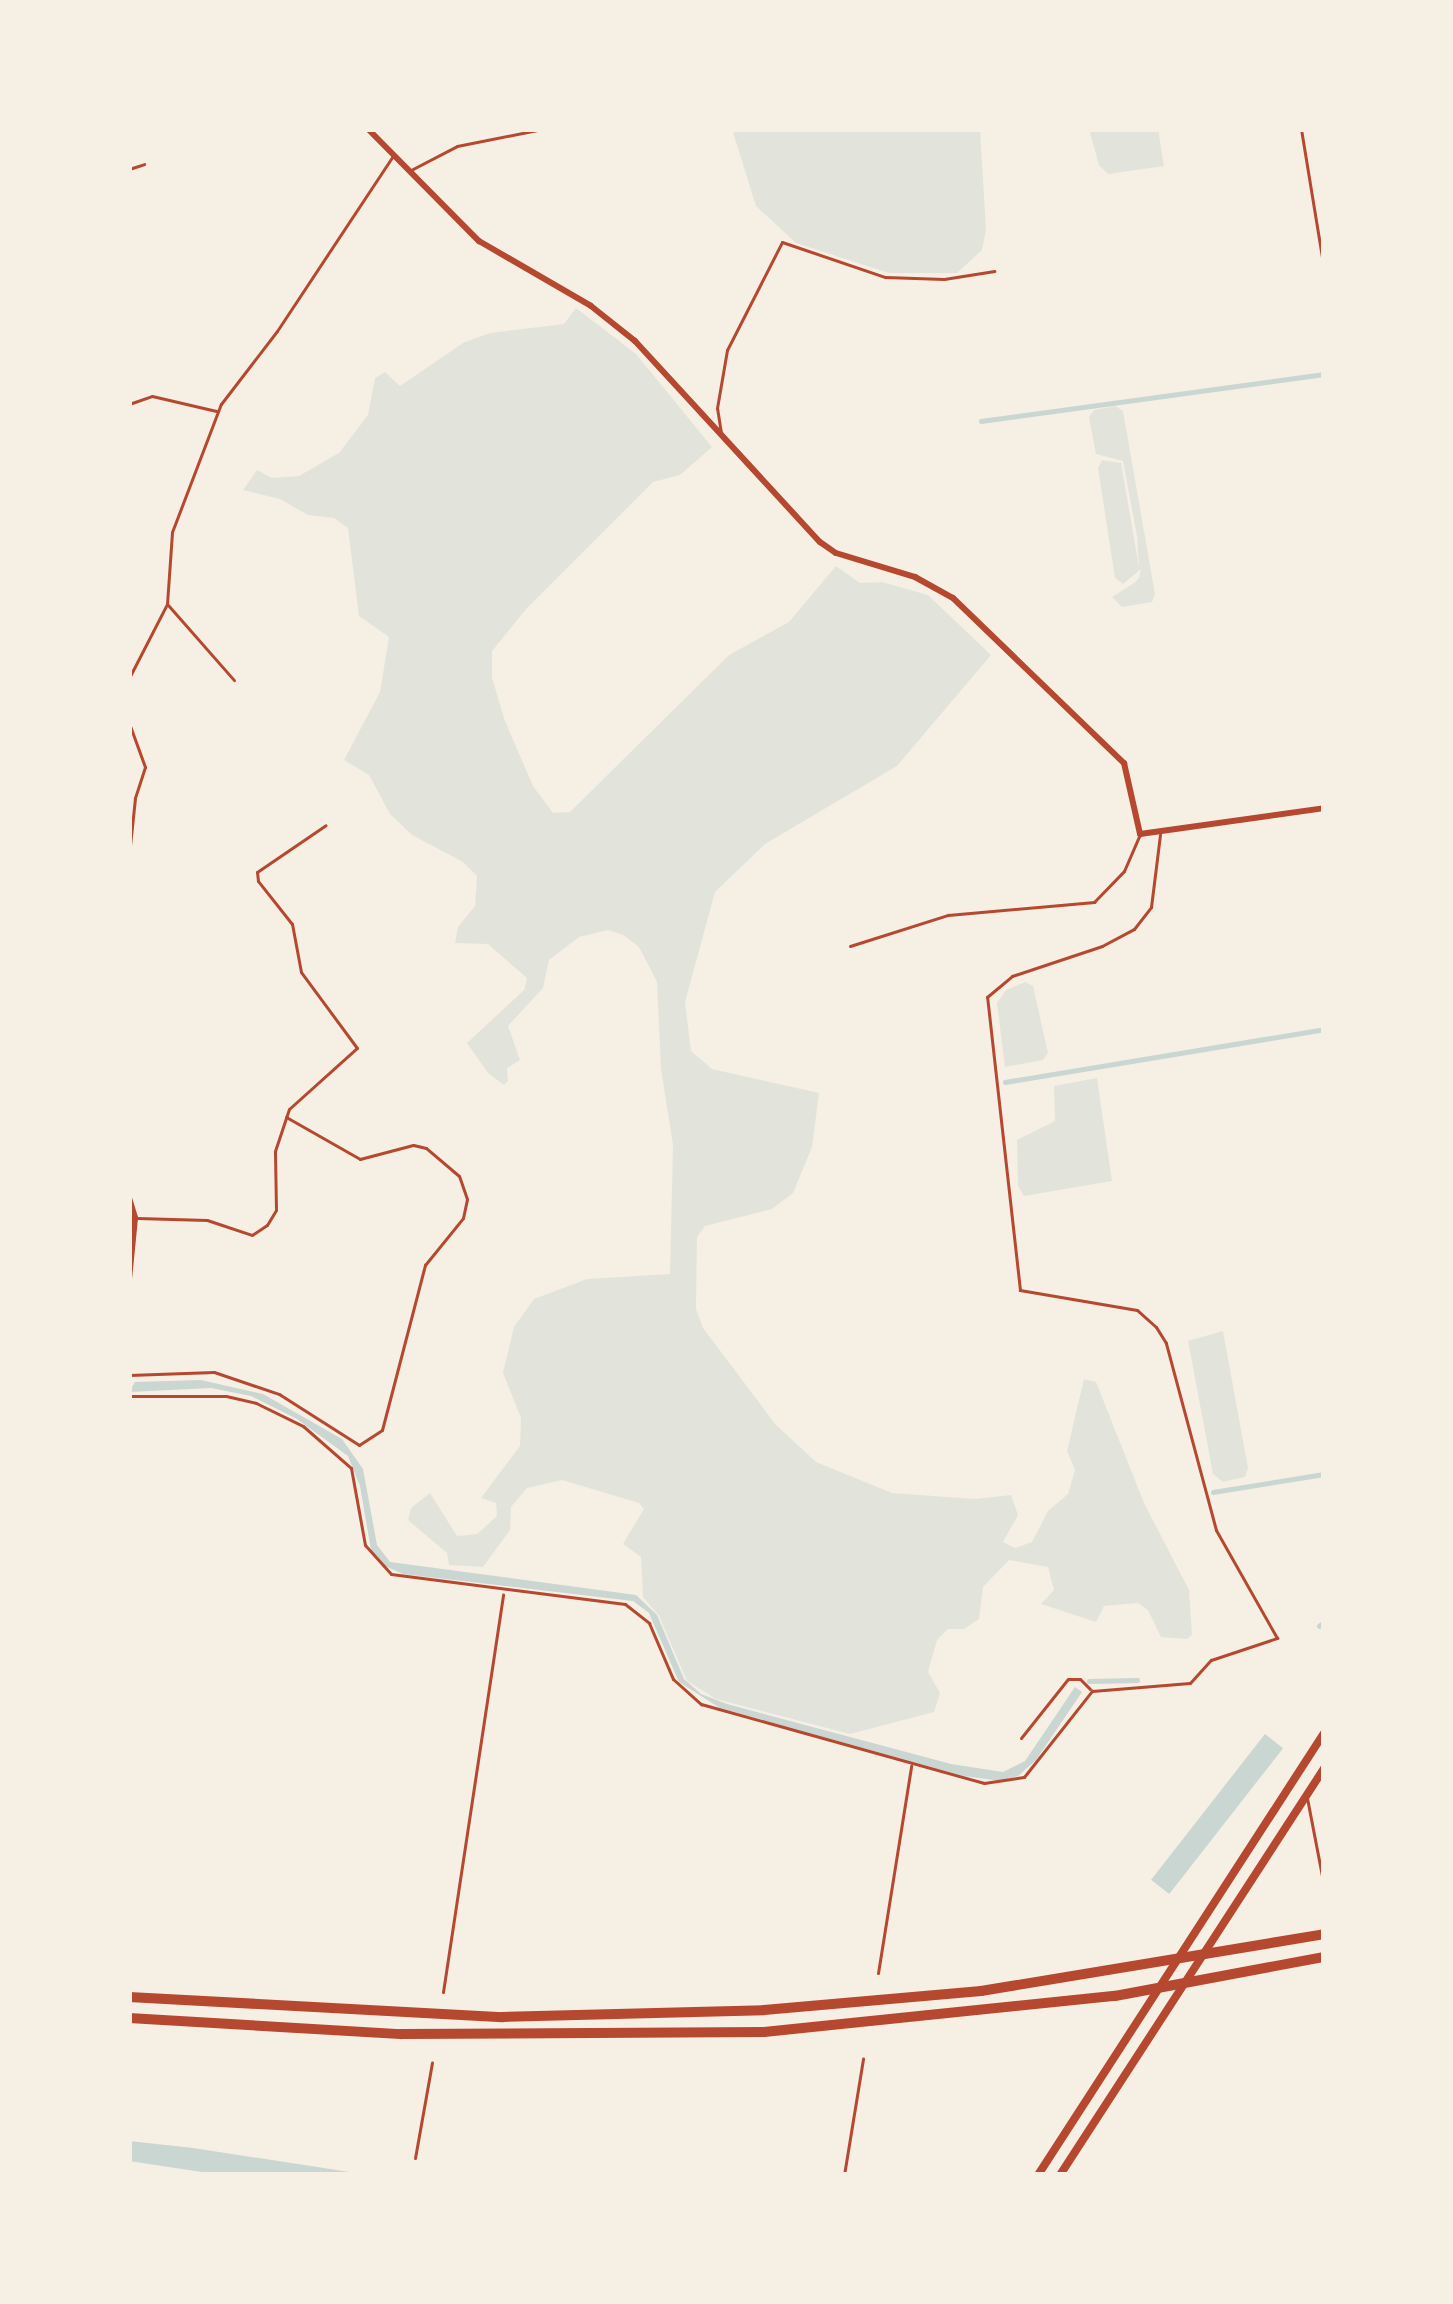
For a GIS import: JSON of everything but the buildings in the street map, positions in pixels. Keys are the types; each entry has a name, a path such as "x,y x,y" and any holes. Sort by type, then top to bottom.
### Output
{"highway":[{"path":"129,1997 502,2017 764,2010 980,1991 1324,1934"},
{"path":"129,2018 401,2034 764,2032 1115,1996 1324,1957"}],"main road":[{"path":"1038,2175 1324,1733"},
{"path":"1060,2175 1324,1768"}],"street":[{"path":"368,129 479,242 608,317 820,542 836,553 915,577 953,598 1124,763 1140,834 1324,808"},
{"path":"129,1198 135,1218 129,1279"}],"lane":[{"path":"407,172 457,146 542,129"},
{"path":"1301,129 1324,270"},
{"path":"129,678 167,604 172,532 218,411 392,157"},
{"path":"129,170 144,164"},
{"path":"723,440 716,408 727,350 782,242 885,277 944,279 994,271"},
{"path":"129,404 152,396 218,411"},
{"path":"167,604 234,680"},
{"path":"129,723 145,766 135,798 129,855"},
{"path":"135,1218 207,1220 252,1235 276,1210 275,1150 296,1097 357,1048 301,972 294,959 292,924 257,872 326,825"},
{"path":"1021,1738 1068,1679 1080,1679 1092,1690 1190,1683 1211,1660 1277,1637 1216,1530 1166,1343 1156,1327 1137,1310 1020,1290 987,997 1012,976 1102,946 1134,929 1151,907 1160,833"},
{"path":"850,946 949,915 1094,902 1124,871 1140,834"},
{"path":"129,1375 214,1372 279,1394 359,1445 382,1430 425,1265 463,1218 466,1199 459,1176 426,1148 413,1145 360,1160 286,1117"},
{"path":"129,1396 200,1392 256,1403 285,1416 331,1446 351,1468 365,1545 380,1568 410,1579 503,1593 625,1604 650,1623 673,1679 701,1704 984,1783 1024,1777 1092,1690"},
{"path":"442,1992 503,1593"},
{"path":"878,1973 911,1765"},
{"path":"1305,1799 1324,1886"},
{"path":"844,2175 863,2059"},
{"path":"415,2158 432,2063"}],"shaded area":[{"path":"732,129 980,129 986,230 982,250 957,273 889,273 796,243 756,206"},
{"path":"1089,129 1158,129 1164,166 1108,174 1099,165"},
{"path":"576,308 636,354 712,447 680,475 653,482 527,608 492,651 492,678 505,721 533,786 553,813 570,812 729,655 789,622 836,566 860,583 882,582 928,595 991,655 897,766 765,844 715,892 685,1002 691,1051 712,1069 819,1093 812,1147 793,1193 772,1209 705,1226 697,1237 696,1309 703,1328 776,1425 816,1462 892,1493 975,1499 1011,1495 1018,1515 1003,1542 1015,1548 1032,1542 1048,1511 1068,1494 1075,1470 1067,1451 1084,1379 1096,1382 1144,1503 1189,1590 1192,1635 1187,1639 1161,1637 1148,1610 1138,1603 1104,1606 1096,1622 1041,1604 1054,1590 1048,1567 1009,1560 983,1587 979,1619 964,1629 948,1629 937,1640 928,1672 940,1693 934,1712 850,1734 716,1699 687,1681 659,1616 643,1597 641,1557 623,1544 644,1509 639,1503 562,1480 527,1488 511,1507 510,1530 483,1567 449,1565 447,1553 408,1520 411,1508 430,1493 457,1536 477,1534 497,1516 496,1503 481,1498 520,1446 521,1418 503,1373 514,1327 534,1299 587,1279 670,1274 673,1145 661,1069 657,982 639,947 623,935 608,930 579,937 549,960 543,988 508,1026 520,1060 507,1068 508,1081 504,1085 488,1073 467,1043 524,990 527,978 488,944 455,943 458,927 475,906 477,876 463,862 412,835 390,814 369,775 344,760 380,692 389,637 359,616 348,528 334,518 308,515 280,499 243,490 257,470 272,478 299,476 339,453 368,415 375,378 385,372 400,386 463,343 490,333 564,324"},
{"path":"1115,406 1123,411 1155,594 1152,602 1122,607 1112,597 1134,583 1141,569 1123,584 1115,578 1098,468 1102,460 1121,463 1139,567 1137,536 1123,461 1096,454 1089,417 1094,410"},
{"path":"1025,982 1033,986 1048,1053 1043,1060 1005,1067 997,1003 1006,990"},
{"path":"1097,1078 1112,1181 1024,1196 1018,1186 1017,1140 1055,1121 1054,1086"},
{"path":"1223,1331 1248,1468 1245,1477 1223,1482 1213,1474 1188,1341"},
{"path":"201,1380 263,1394 342,1439 363,1469 377,1545 390,1562 636,1595 657,1615 684,1679 701,1694 727,1704 951,1764 1003,1772 1025,1761 1075,1687 1082,1692 1036,1760 1018,1776 1001,1781 964,1776 720,1708 679,1682 649,1613 633,1601 403,1574 383,1565 371,1550 360,1486 348,1456 297,1419 251,1396 211,1388 129,1392 135,1382"},
{"path":"1265,1734 1283,1748 1169,1894 1151,1880"},
{"path":"129,2141 369,2175 222,2175 129,2161"}],"waterway":[{"path":"981,421 1324,374"},
{"path":"1005,1082 1324,1029"},
{"path":"1213,1492 1324,1474"},
{"path":"1319,1626 1324,1622"},
{"path":"1089,1681 1137,1680"}]}
